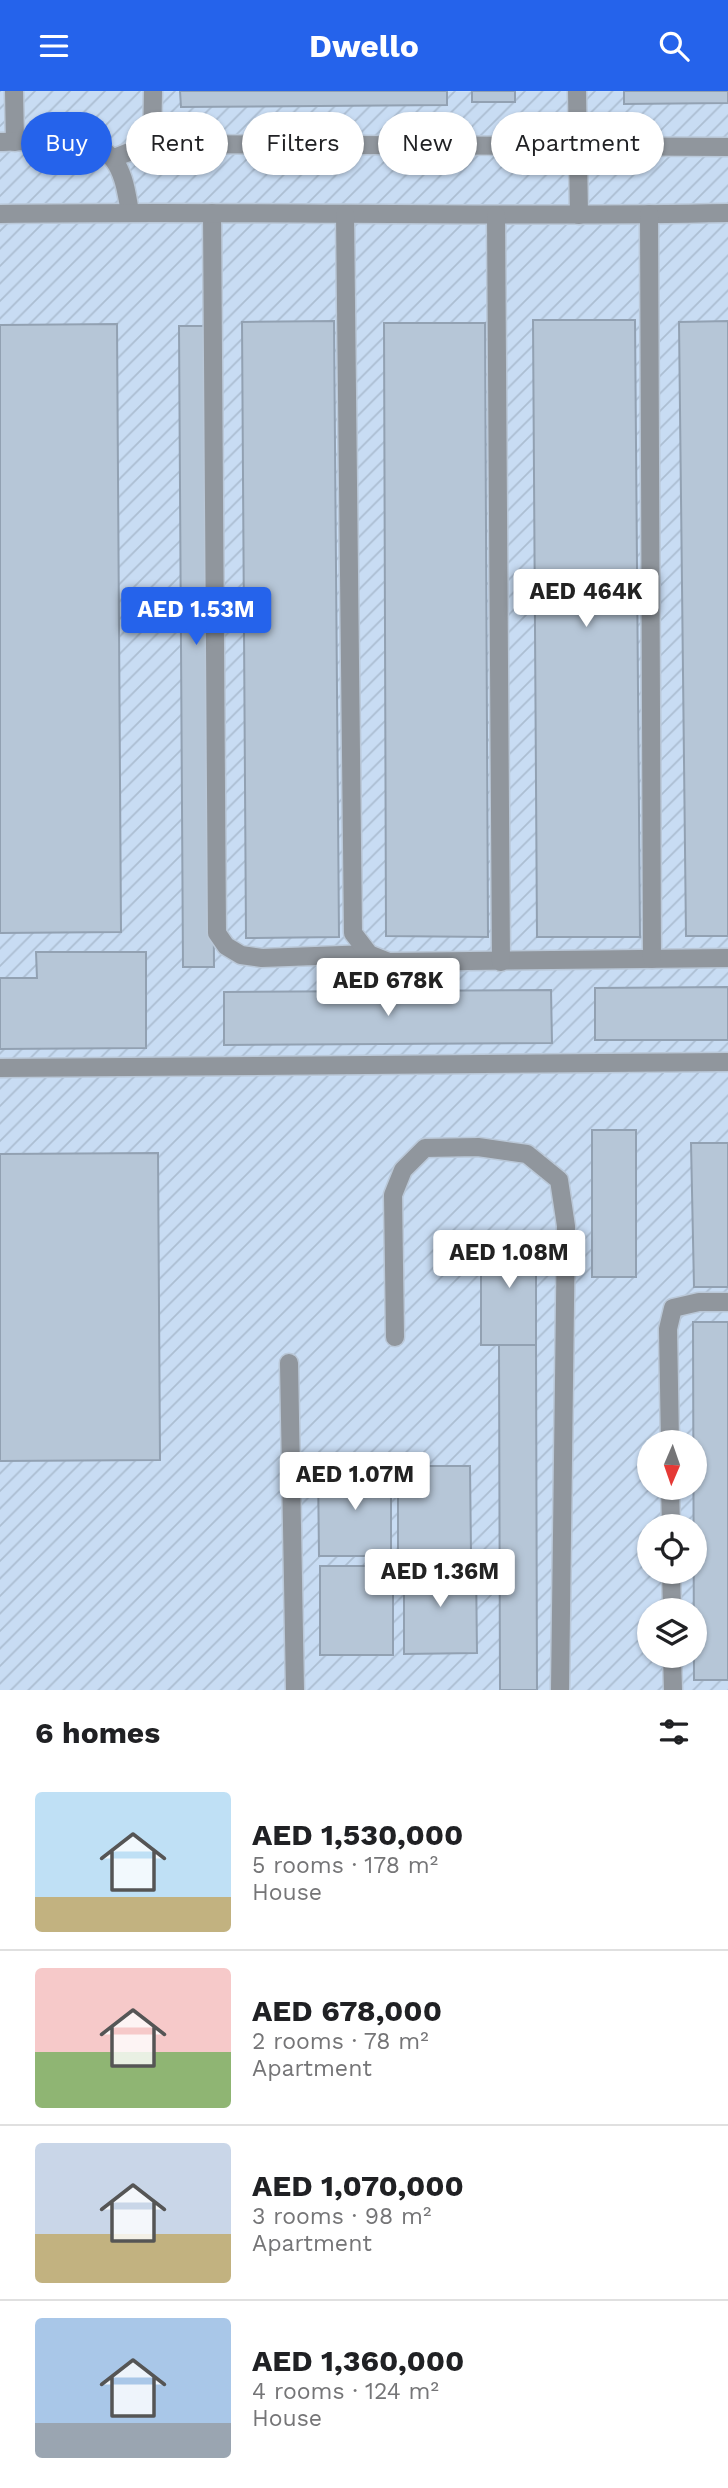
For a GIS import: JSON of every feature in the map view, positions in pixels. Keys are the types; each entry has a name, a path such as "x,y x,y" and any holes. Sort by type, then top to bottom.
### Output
{"street":[{"path":"14,91 7,142 89,143 99,146 114,158 121,174 130,212"},
{"path":"153,91 153,112"},
{"path":"577,91 577,112"},
{"path":"228,145 491,147"},
{"path":"664,147 728,147"},
{"path":"114,158 126,154"},
{"path":"578,175 579,215"},
{"path":"212,213 217,933 226,946 241,955 262,958 369,954 389,963 728,958"},
{"path":"0,214 728,213"},
{"path":"345,214 353,933 369,954"},
{"path":"496,215 501,962"},
{"path":"649,215 652,959"},
{"path":"0,1068 728,1062"},
{"path":"395,1337 393,1195 403,1170 425,1148 478,1147 527,1154 559,1180 566,1226 560,1690"},
{"path":"670,1430 668,1329 673,1308 699,1302 728,1302"},
{"path":"289,1363 295,1690"},
{"path":"673,1668 673,1690"}],"shaded area":[{"path":"0,91 728,91 728,1690 0,1690"}],"building":[{"path":"180,91 447,91 447,105 181,107"},
{"path":"472,91 515,91 515,102 472,102"},
{"path":"624,91 728,91 728,103 624,104"},
{"path":"533,320 635,320 640,937 537,937"},
{"path":"334,321 339,937 246,938 242,322"},
{"path":"728,321 728,936 686,936 679,322"},
{"path":"384,323 485,323 488,937 386,936"},
{"path":"117,324 121,932 0,933 0,325"},
{"path":"179,326 210,326 214,967 183,967"},
{"path":"36,952 146,952 146,1048 0,1049 0,978 37,978"},
{"path":"728,987 728,1040 595,1040 595,988"},
{"path":"551,990 552,1043 224,1045 224,992"},
{"path":"592,1130 636,1130 636,1277 592,1277"},
{"path":"691,1143 728,1143 728,1287 694,1287"},
{"path":"158,1153 160,1460 0,1461 0,1154"},
{"path":"481,1235 536,1235 536,1345 481,1345"},
{"path":"693,1322 728,1322 728,1680 694,1680 694,1668 707,1668 707,1598 694,1598 694,1584 707,1584 707,1514 694,1514 693,1500 707,1500 707,1430 693,1430"},
{"path":"499,1345 536,1345 537,1690 500,1690"},
{"path":"398,1466 470,1466 471,1554 398,1554"},
{"path":"318,1468 391,1468 391,1556 319,1556"},
{"path":"404,1565 476,1565 477,1653 404,1654"},
{"path":"320,1566 393,1566 393,1655 320,1655"}]}
